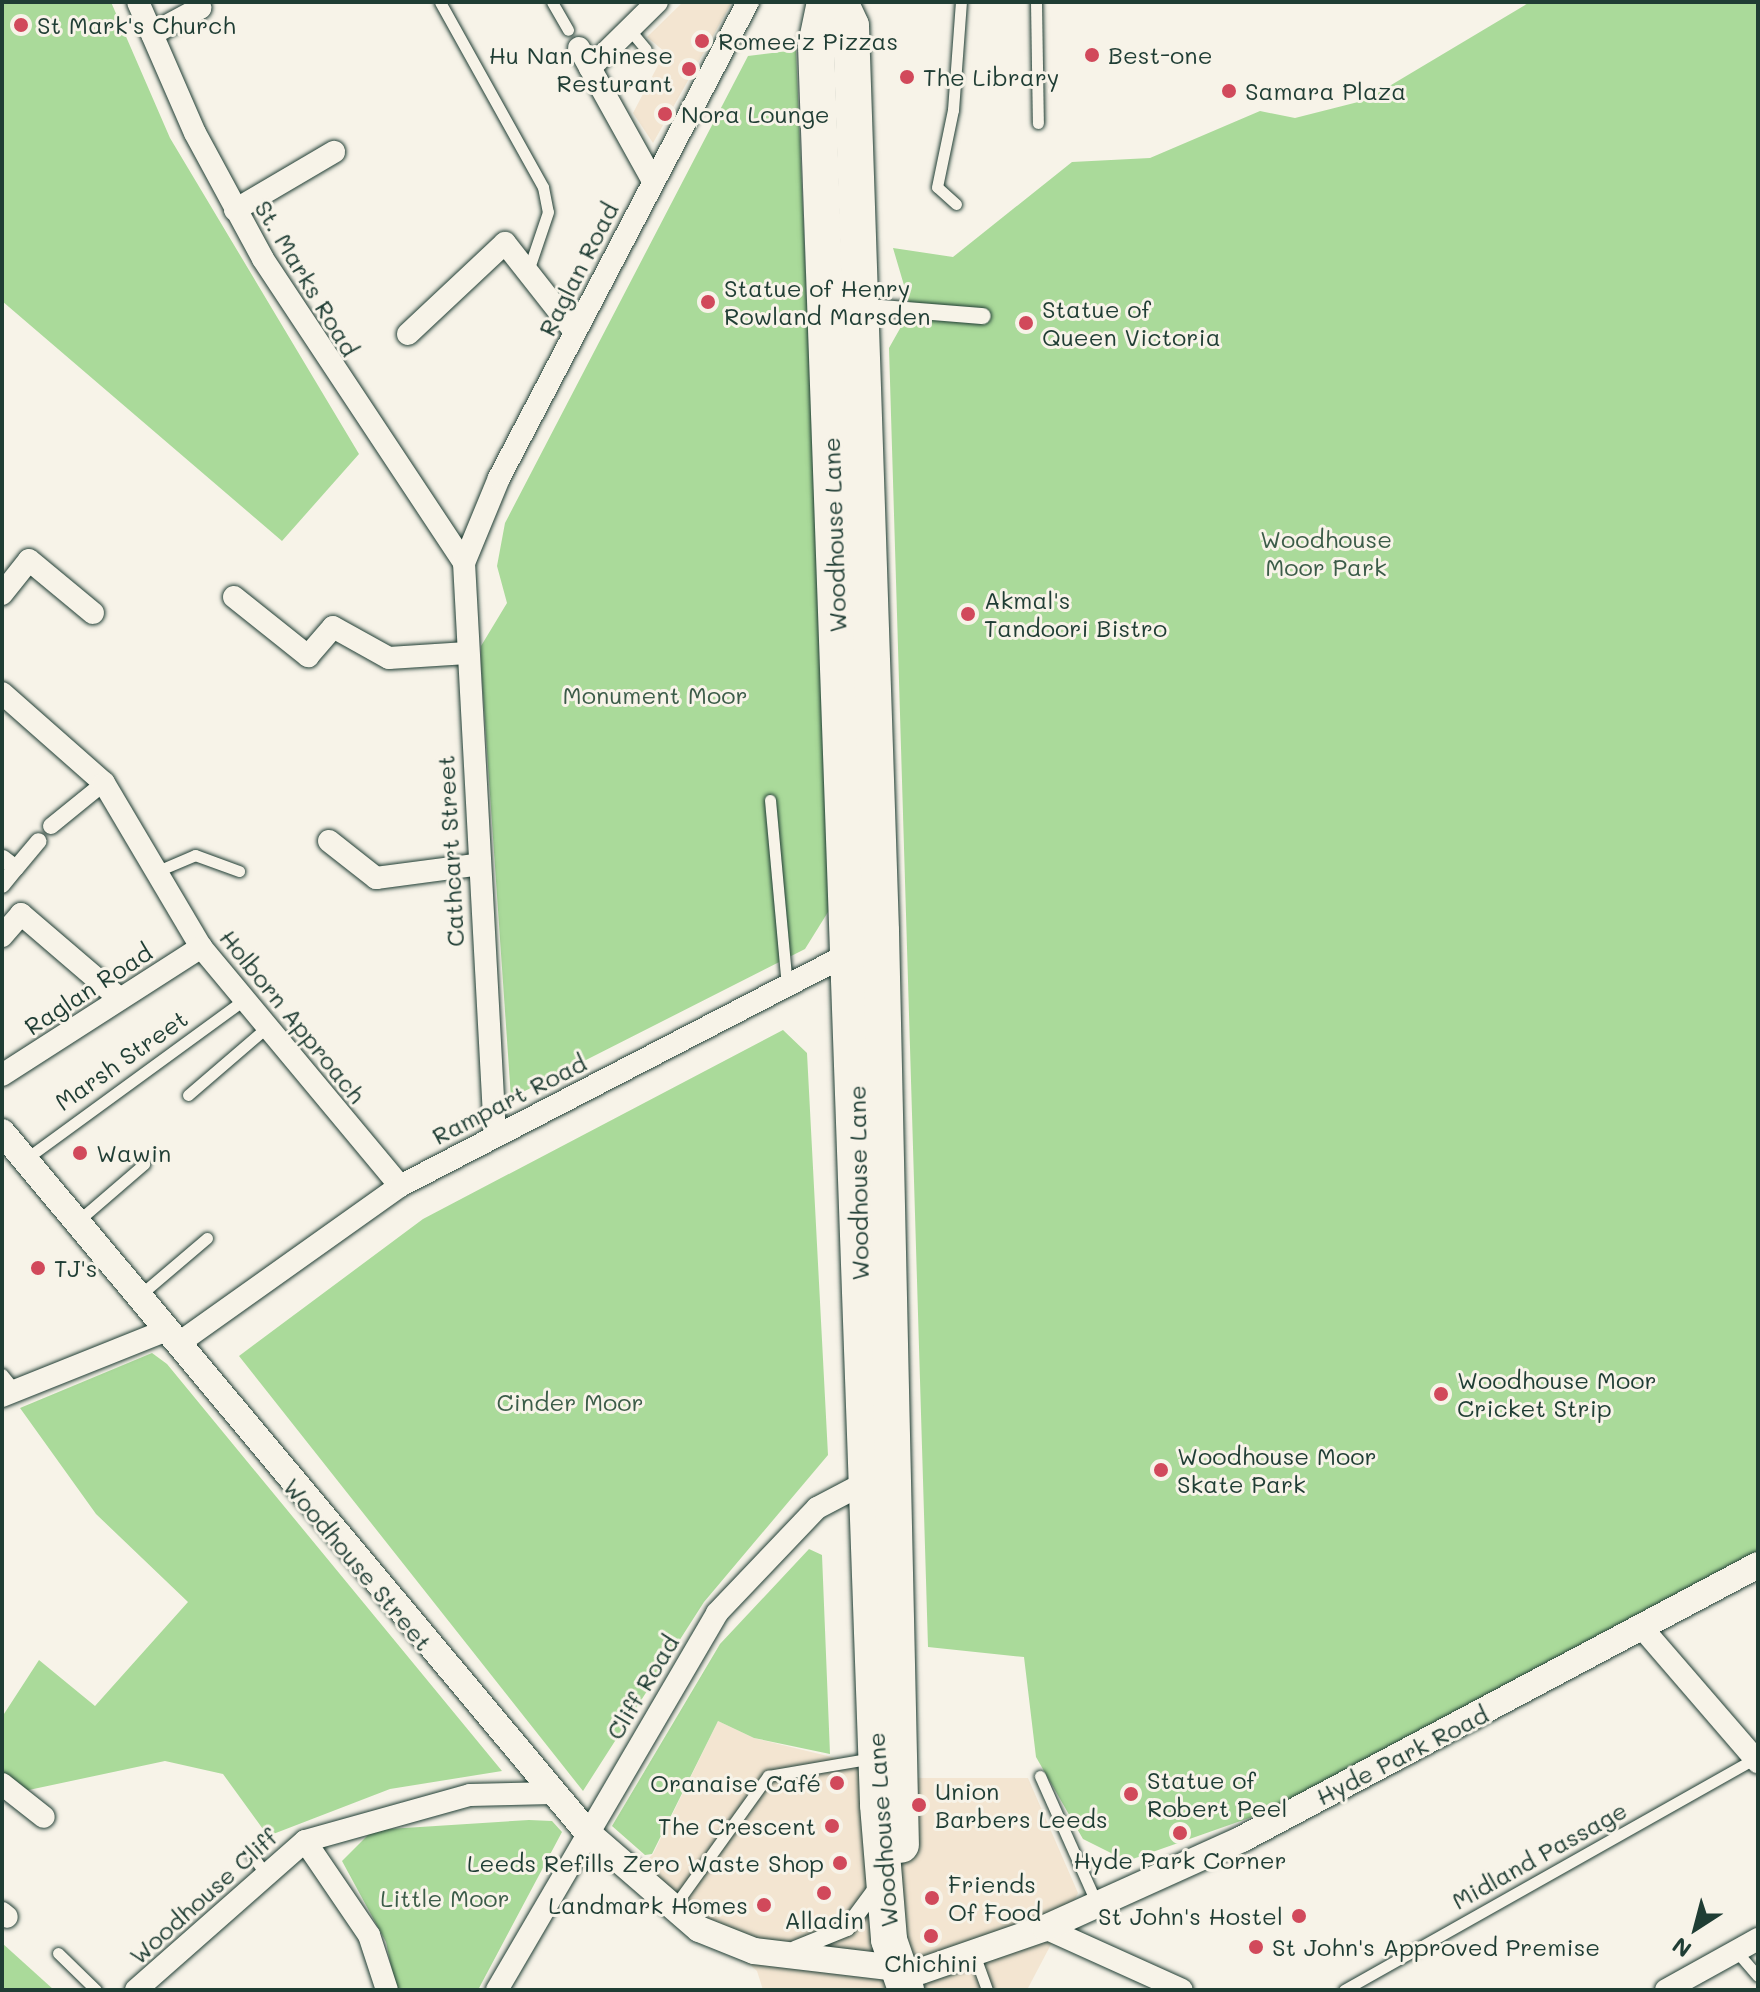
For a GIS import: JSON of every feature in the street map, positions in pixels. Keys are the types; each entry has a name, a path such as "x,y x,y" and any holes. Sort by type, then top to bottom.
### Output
{"highway":[{"name":"Woodhouse Lane","path":"825,2 816,45 852,953 901,1843 909,1936 904,1981"},
{"name":"Woodhouse Lane","path":"840,2 851,26 881,931 881,1477 877,1758 889,1940 904,1981"}],"street":[{"name":"St. Marks Road","path":"138,2 235,210 349,398 464,563"},
{"path":"152,34 200,8 196,2"},
{"path":"653,181 579,49 629,29 657,2"},
{"name":"Raglan Road","path":"464,563 575,332 748,2"},
{"path":"235,210 334,152"},
{"path":"408,334 505,243 575,332"},
{"path":"858,306 983,316"},
{"path":"2,594 29,560 93,613"},
{"name":"Cathcart Street","path":"464,563 475,865 495,1135"},
{"path":"234,597 308,656 333,627 389,658 467,653"},
{"name":"Holborn Approach","path":"2,693 104,783 160,870 201,947 242,1001 400,1186"},
{"path":"51,826 104,783"},
{"path":"2,885 10,863 39,841"},
{"path":"329,841 376,878 475,865"},
{"path":"2,936 21,914 120,999"},
{"name":"Rampart Road","path":"6,1386 173,1336 400,1186 852,953 881,931"},
{"name":"Raglan Road","path":"2,1075 201,947"},
{"name":"Woodhouse Street","path":"2,1132 79,1220 588,1833 699,1929 754,1951 904,1981"},
{"name":"Cliff Road","path":"497,1990 717,1613 817,1508 881,1477"},
{"name":"Hyde Park Road","path":"904,1981 1045,1928 1242,1839 1643,1629 1758,1565"},
{"path":"1643,1629 1756,1760"},
{"path":"2,1784 44,1817"},
{"name":"Woodhouse Cliff","path":"136,1990 305,1841 470,1795 552,1793"},
{"name":"Woodhouse Cliff","path":"305,1841 369,1935 386,1989"},
{"name":"Woodhouse Street","path":"754,1951 828,1941 858,1916 884,1876"},
{"path":"1045,1928 1182,1990"},
{"path":"1666,1990 1758,1939"}],"lane":[{"path":"440,2 543,187 548,212 528,272"},
{"path":"552,2 579,49"},
{"path":"806,2 816,45"},
{"path":"956,204 937,187 953,110 961,2"},
{"path":"1036,2 1038,123"},
{"path":"629,29 646,49"},
{"path":"770,800 787,986"},
{"path":"160,870 195,855 239,871"},
{"name":"Marsh Street","path":"27,1158 242,1001"},
{"path":"188,1095 266,1028"},
{"path":"79,1220 144,1164"},
{"path":"140,1295 207,1238"},
{"path":"673,1908 768,1776 877,1758"},
{"name":"Midland Passage","path":"1344,1990 1756,1760"},
{"path":"1040,1776 1097,1904"},
{"path":"251,1853 266,1875"},
{"path":"1736,1951 1758,1976"},
{"path":"58,1953 96,1990"},
{"path":"974,1954 987,1990"}],"shaded area":[{"path":"683,2 732,2 653,143 633,113 665,52 647,37"},
{"path":"718,1721 754,1738 918,1778 1028,1778 1078,1893 1027,1990 763,1990 757,1971 633,1873 653,1854"}],"green space":[{"path":"2,2 111,2 170,138 359,454 282,541 2,301"},
{"name":"Woodhouse Moor Park","path":"1530,2 1758,2 1758,1551 1269,1811 1127,1861 1083,1839 1036,1757 1024,1657 928,1647 889,348 911,309 893,248 953,257 1072,162 1150,158 1260,111 1295,118 1366,100"},
{"name":"Monument Moor","path":"796,50 833,904 805,949 511,1098 481,664 481,646 507,603 497,566 505,523 748,56"},
{"name":"Cinder Moor","path":"783,1030 807,1053 828,1455 704,1602 583,1791 239,1356 423,1219"},
{"path":"152,1353 167,1364 502,1771 390,1789 268,1836 223,1774 165,1761 24,1791 2,1772 2,1717 39,1660 95,1706 188,1602 96,1514 20,1408"},
{"path":"809,1549 822,1555 830,1754 754,1738 718,1721 652,1854 645,1855 612,1826 720,1644"},
{"name":"Little Moor","path":"552,1821 562,1832 478,1990 396,1990 386,1942 342,1861 373,1830"},
{"path":"2,1943 54,1990 2,1990"}],"place":[{"name":"St Mark's Church","path":"21,25"},
{"name":"Romee'z Pizzas","path":"702,41"},
{"name":"Best-one","path":"1092,55"},
{"name":"Hu Nan Chinese Resturant","path":"689,69"},
{"name":"The Library","path":"907,77"},
{"name":"Samara Plaza","path":"1229,91"},
{"name":"Nora Lounge","path":"665,114"},
{"name":"Statue of Henry Rowland Marsden","path":"708,302"},
{"name":"Statue of Queen Victoria","path":"1026,323"},
{"name":"Akmal's Tandoori Bistro","path":"968,614"},
{"name":"Wawin","path":"80,1153"},
{"name":"TJ's","path":"38,1268"},
{"name":"Woodhouse Moor Cricket Strip","path":"1441,1394"},
{"name":"Woodhouse Moor Skate Park","path":"1161,1470"},
{"name":"Oranaise Café","path":"837,1783"},
{"name":"Statue of Robert Peel","path":"1131,1794"},
{"name":"Union Barbers Leeds","path":"919,1805"},
{"name":"The Crescent","path":"832,1826"},
{"name":"Hyde Park Corner","path":"1180,1833"},
{"name":"Leeds Refills Zero Waste Shop","path":"840,1863"},
{"name":"Alladin","path":"824,1893"},
{"name":"Friends Of Food","path":"932,1898"},
{"name":"Landmark Homes","path":"764,1905"},
{"name":"St John's Hostel","path":"1299,1916"},
{"name":"Chichini","path":"931,1936"},
{"name":"St John's Approved Premise","path":"1256,1947"}]}
